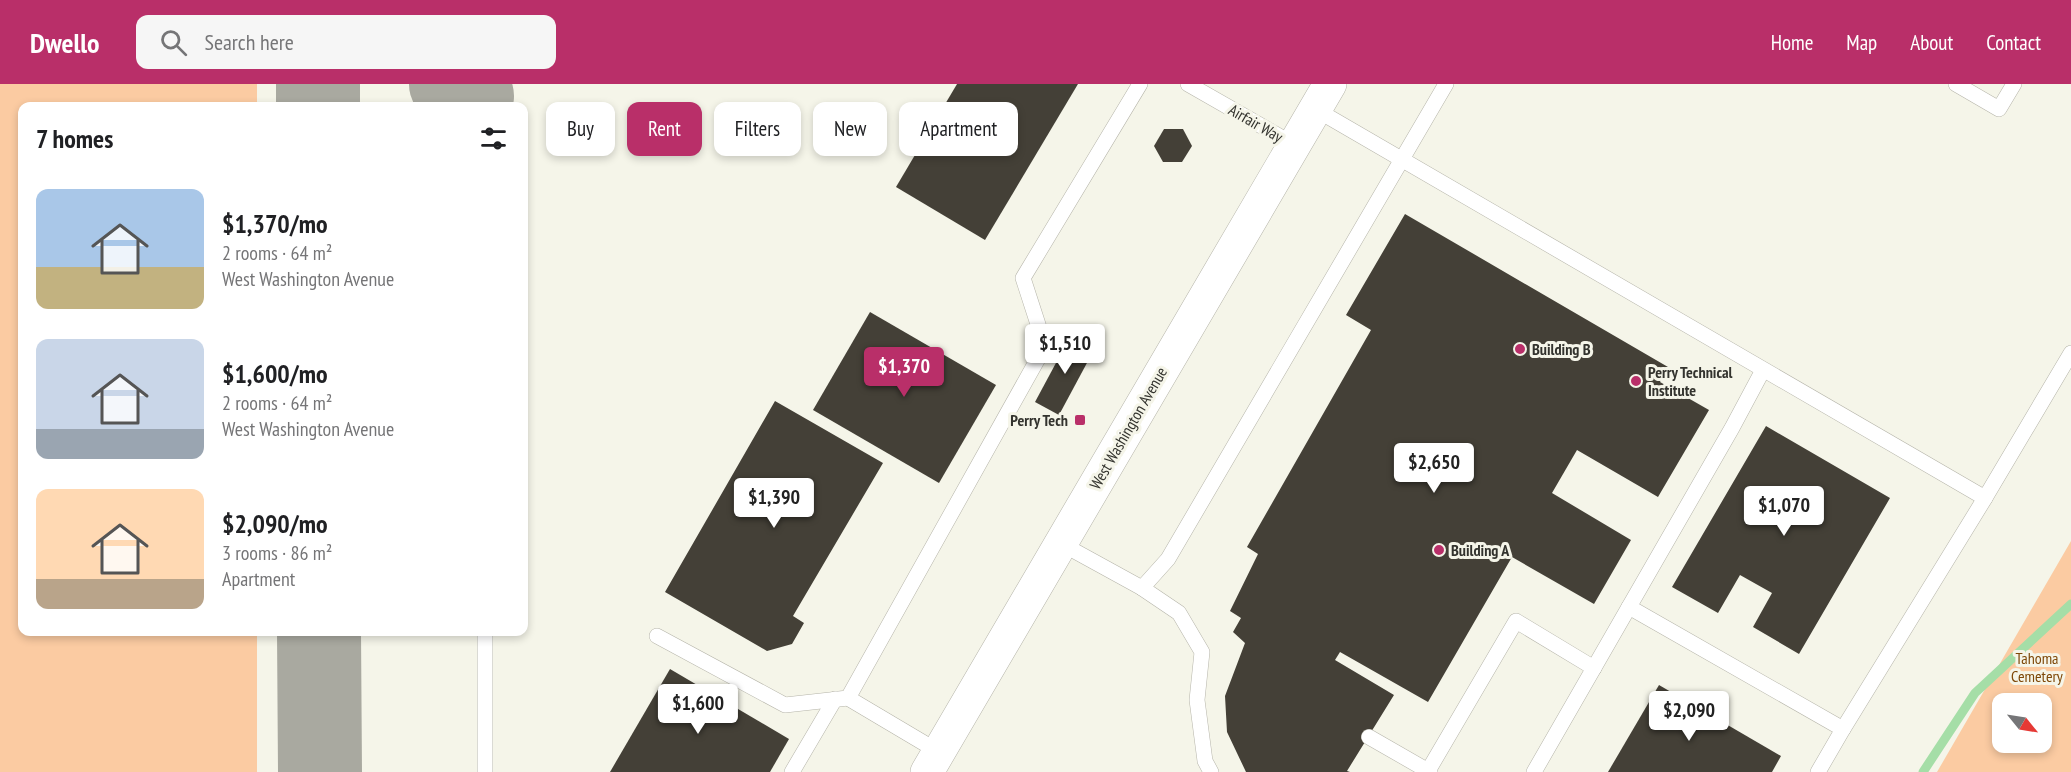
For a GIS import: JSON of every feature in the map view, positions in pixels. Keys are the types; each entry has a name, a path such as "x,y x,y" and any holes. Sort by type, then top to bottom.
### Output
{"main road":[{"name":"West Washington Avenue","path":"933,762 1322,96"}],"lane":[{"path":"792,772 842,698 1045,346 1023,278 1140,84"},
{"name":"Airfair Way","path":"1188,84 1293,144"},
{"path":"1142,588 1167,560 1446,84"},
{"path":"1956,84 1999,109 2014,84"},
{"path":"1322,96 1401,159 1985,498"},
{"path":"1818,772 2071,353"},
{"path":"1534,772 1763,370"},
{"path":"1060,543 1142,588 1179,613 1202,652 1197,700 1205,761 1211,772"},
{"path":"1629,607 1843,729"},
{"path":"1369,737 1429,772 1516,621 1594,669"},
{"path":"484,772 485,636"},
{"path":"657,636 785,705 842,698 933,762"}],"green space":[{"path":"0,84 257,84 257,102 18,102 18,636 257,636 257,772 0,772"},
{"name":"Tahoma Cemetery","path":"2071,541 2071,772 1937,772"}],"building":[{"path":"957,84 1078,84 985,240 896,187 914,156 1018,156 1018,102 946,102"},
{"path":"1164,129 1183,129 1192,146 1182,162 1163,162 1154,146"},
{"name":"Building A","path":"1405,214 1668,367 1660,382 1709,410 1658,497 1577,450 1552,493 1631,540 1594,604 1512,557 1428,702 1340,652 1335,660 1394,695 1347,771 1350,772 1246,772 1227,732 1225,696 1245,643 1233,632 1241,618 1230,611 1258,554 1247,547 1371,330 1346,315"},
{"path":"870,312 996,385 939,483 813,410"},
{"path":"1071,335 1095,348 1059,415 1035,402"},
{"path":"775,401 883,463 793,616 804,623 792,644 767,651 665,592"},
{"path":"1766,426 1890,498 1799,654 1753,627 1772,593 1740,575 1718,613 1672,587"},
{"path":"670,669 789,739 770,772 610,772"},
{"path":"1659,685 1781,756 1772,772 1608,772"}],"waterway":[{"path":"1923,772 1975,693 2071,604"}],"taxiway":[{"path":"318,84 318,102"},
{"path":"451,84 472,96"},
{"path":"319,636 320,772"}],"place":[{"name":"Building B","path":"1520,349"},
{"name":"Perry Technical Institute","path":"1636,381"},
{"name":"Perry Tech","path":"1080,420"},
{"name":"Building A","path":"1439,550"}]}
